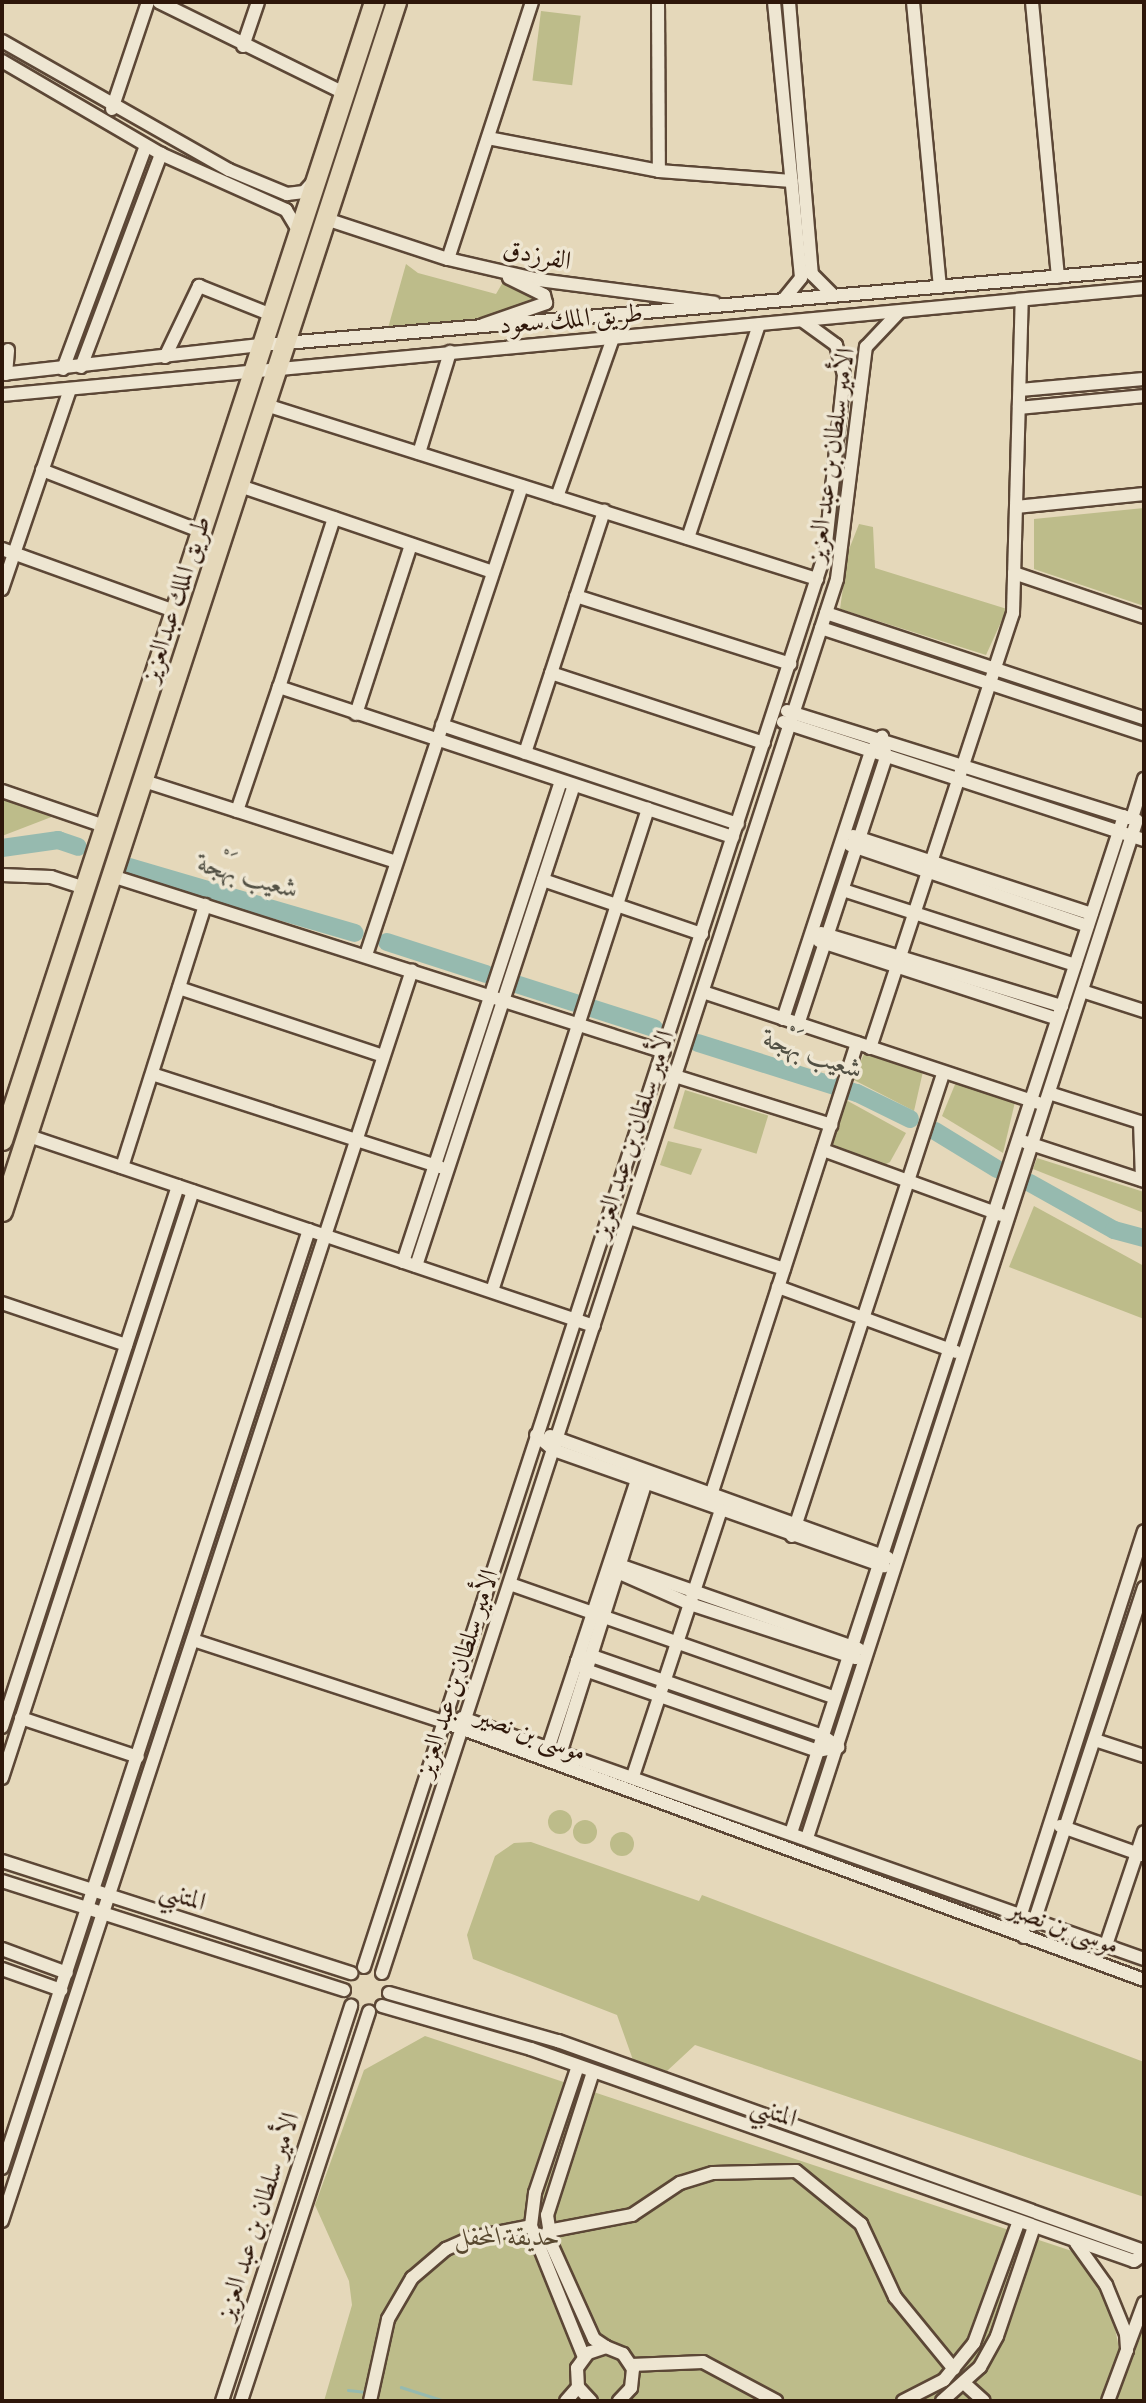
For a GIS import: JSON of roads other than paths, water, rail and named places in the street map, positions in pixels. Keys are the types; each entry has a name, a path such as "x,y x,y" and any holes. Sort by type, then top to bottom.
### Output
{"highway":[{"name":"طريق الملك عبدالعزيز","path":"2,1140 6,1114 177,612 374,2"},
{"name":"طريق الملك عبدالعزيز","path":"2,1211 267,405 396,2"}],"street":[{"path":"112,109 148,2"},
{"path":"159,2 243,46 344,93"},
{"path":"243,46 258,2"},
{"path":"448,259 532,2"},
{"path":"658,2 659,171"},
{"path":"774,2 802,278 778,303"},
{"path":"789,2 812,274 823,292 837,297"},
{"path":"913,2 940,287"},
{"path":"1032,2 1058,277"},
{"path":"2,41 112,109 287,194 304,192 316,179"},
{"path":"2,61 161,154 286,210 298,233"},
{"path":"488,138 659,171 792,181"},
{"path":"63,369 146,146"},
{"path":"81,367 161,154"},
{"name":"الفرزدق","path":"326,219 448,259 490,269 614,292 744,306"},
{"path":"470,330 546,303 544,295 490,269"},
{"name":"طريق الملك سعود","path":"4,374 262,345 566,323 1144,269"},
{"path":"165,357 199,286 272,315"},
{"name":"طريق الملك سعود","path":"2,395 255,367 569,342 1144,288"},
{"path":"712,1492 840,1097 897,968 958,780 986,682 1013,613 1022,300"},
{"name":"الأمير سلطان بن عبد العزيز","path":"382,1973 826,612 844,554 861,369 873,333 899,312"},
{"name":"الأمير سلطان بن عبد العزيز","path":"364,1967 817,579 844,376 836,345 803,321"},
{"path":"566,323 569,342"},
{"path":"688,538 759,325"},
{"path":"558,497 613,338"},
{"path":"4,374 8,350"},
{"path":"419,453 450,352"},
{"path":"1020,390 1144,379"},
{"path":"2,589 8,551 42,470 70,389"},
{"path":"1019,408 1144,396"},
{"path":"267,405 817,579"},
{"path":"42,470 203,532"},
{"path":"366,955 522,485"},
{"path":"240,486 493,572"},
{"path":"1016,506 1144,494"},
{"path":"524,753 604,512"},
{"path":"237,811 334,518"},
{"path":"356,714 411,545"},
{"path":"8,551 177,612"},
{"path":"1014,573 1144,617"},
{"path":"576,596 790,664"},
{"path":"826,612 1144,718"},
{"path":"821,628 1144,734"},
{"path":"551,673 764,743"},
{"path":"279,687 733,837"},
{"path":"774,716 795,708 1134,819"},
{"path":"774,716 789,726 1138,838"},
{"path":"442,726 738,824"},
{"path":"783,1019 870,752 882,737"},
{"path":"799,1024 886,757 882,737"},
{"path":"807,1838 1082,991 1138,838 1134,819 1144,779"},
{"path":"144,781 396,862"},
{"path":"403,1262 435,1165 543,880 567,783"},
{"path":"416,1266 447,1170 497,996 567,783"},
{"path":"2,791 104,826"},
{"path":"492,1292 648,809"},
{"path":"791,1832 1118,832 1134,819"},
{"path":"842,837 861,836 1090,920"},
{"path":"842,837 856,850 927,874 1090,920"},
{"path":"2,875 51,877 82,887"},
{"path":"112,876 497,996 580,1019 664,1052"},
{"path":"543,880 702,934"},
{"path":"842,890 1075,965"},
{"path":"122,1167 205,905"},
{"path":"810,934 901,954 1062,1006"},
{"path":"827,938 897,968 1057,1019"},
{"path":"2,2168 88,1910 101,1893 192,1640 412,970"},
{"path":"179,988 383,1056"},
{"path":"1082,991 1144,1011"},
{"path":"702,992 1030,1100 1047,1099 1140,1122 1143,1180 1018,1140"},
{"path":"792,1536 944,1072"},
{"path":"152,1074 447,1170"},
{"path":"675,1076 831,1125"},
{"path":"26,1135 594,1326"},
{"path":"823,1150 1008,1218"},
{"path":"2,1727 178,1186"},
{"path":"2,1778 193,1191"},
{"path":"629,1217 784,1269"},
{"path":"2,2221 101,1914 101,1893 138,1757 309,1230"},
{"path":"778,1287 964,1354"},
{"path":"2,1303 126,1345"},
{"path":"536,1435 554,1450 712,1492 882,1554 895,1564"},
{"path":"536,1435 558,1436 640,1474 649,1484 878,1567 895,1564"},
{"path":"617,1567 640,1474"},
{"path":"555,1748 577,1661 599,1615 649,1484"},
{"path":"633,1776 721,1510"},
{"path":"1024,1937 1020,1914 1144,1531"},
{"path":"617,1567 695,1588 853,1644 866,1655"},
{"path":"617,1567 690,1604 847,1660 866,1655"},
{"path":"510,1584 835,1698"},
{"path":"1024,1937 1037,1920 1144,1588"},
{"path":"555,1748 588,1671 599,1615"},
{"path":"192,1640 444,1722"},
{"path":"577,1661 592,1656 822,1736 838,1747"},
{"path":"577,1661 588,1671 818,1751 838,1747"},
{"name":"موسى بن نصير","path":"444,1722 467,1717 1144,1959"},
{"path":"21,1718 138,1757"},
{"name":"موسى بن نصير","path":"444,1722 461,1734 1144,1980"},
{"path":"1095,1740 1144,1756"},
{"path":"1050,1822 1141,1854"},
{"path":"1106,1945 1141,1854 1144,1832"},
{"name":"المتنبي","path":"2,1861 351,1973"},
{"name":"المتنبي","path":"2,1881 344,1990"},
{"path":"2,1949 67,1973"},
{"path":"364,1967 382,1973 389,1993 382,2006 369,2012 351,2006 344,1990 351,1973 364,1967"},
{"path":"2,1969 61,1990"},
{"name":"المتنبي","path":"382,2006 578,2066 1134,2262 1144,2253 558,2041 389,1993"},
{"name":"الأمير سلطان بن عبد العزيز","path":"222,2401 351,2006"},
{"name":"الأمير سلطان بن عبد العزيز","path":"241,2401 369,2012"},
{"path":"566,2401 578,2387 584,2357 531,2225 536,2193 578,2066"},
{"path":"593,2072 548,2197 548,2231 594,2339 631,2365 703,2362 776,2401"},
{"path":"548,2231 632,2215 680,2183 713,2173 796,2171 861,2224 895,2297 954,2370"},
{"path":"903,2401 954,2370 977,2336 1019,2221"},
{"path":"370,2401 388,2319 412,2278 446,2249 471,2238 531,2225"},
{"path":"942,2401 965,2384 997,2336 1034,2227"},
{"path":"1073,2240 1106,2284 1127,2350"},
{"path":"1108,2401 1144,2303"},
{"path":"584,2357 606,2347"},
{"path":"624,2399 631,2365"},
{"path":"965,2384 984,2401"},
{"path":"578,2387 591,2401"}],"waterway":[{"name":"شعيب بَهْجة","path":"2,848 58,840 78,847"},
{"name":"شعيب بَهْجة","path":"129,867 355,933"},
{"name":"شعيب بَهْجة","path":"387,942 486,974"},
{"name":"شعيب بَهْجة","path":"516,984 654,1028"},
{"name":"شعيب بَهْجة","path":"698,1043 857,1093 910,1119"},
{"name":"شعيب بَهْجة","path":"935,1131 997,1169"},
{"name":"شعيب بَهْجة","path":"1030,1183 1114,1230 1144,1238"},
{"path":"401,2387 445,2401"},
{"path":"348,2390 366,2392"}],"park label":[{"name":"حديقة المحفل","path":"507,2237"}]}
